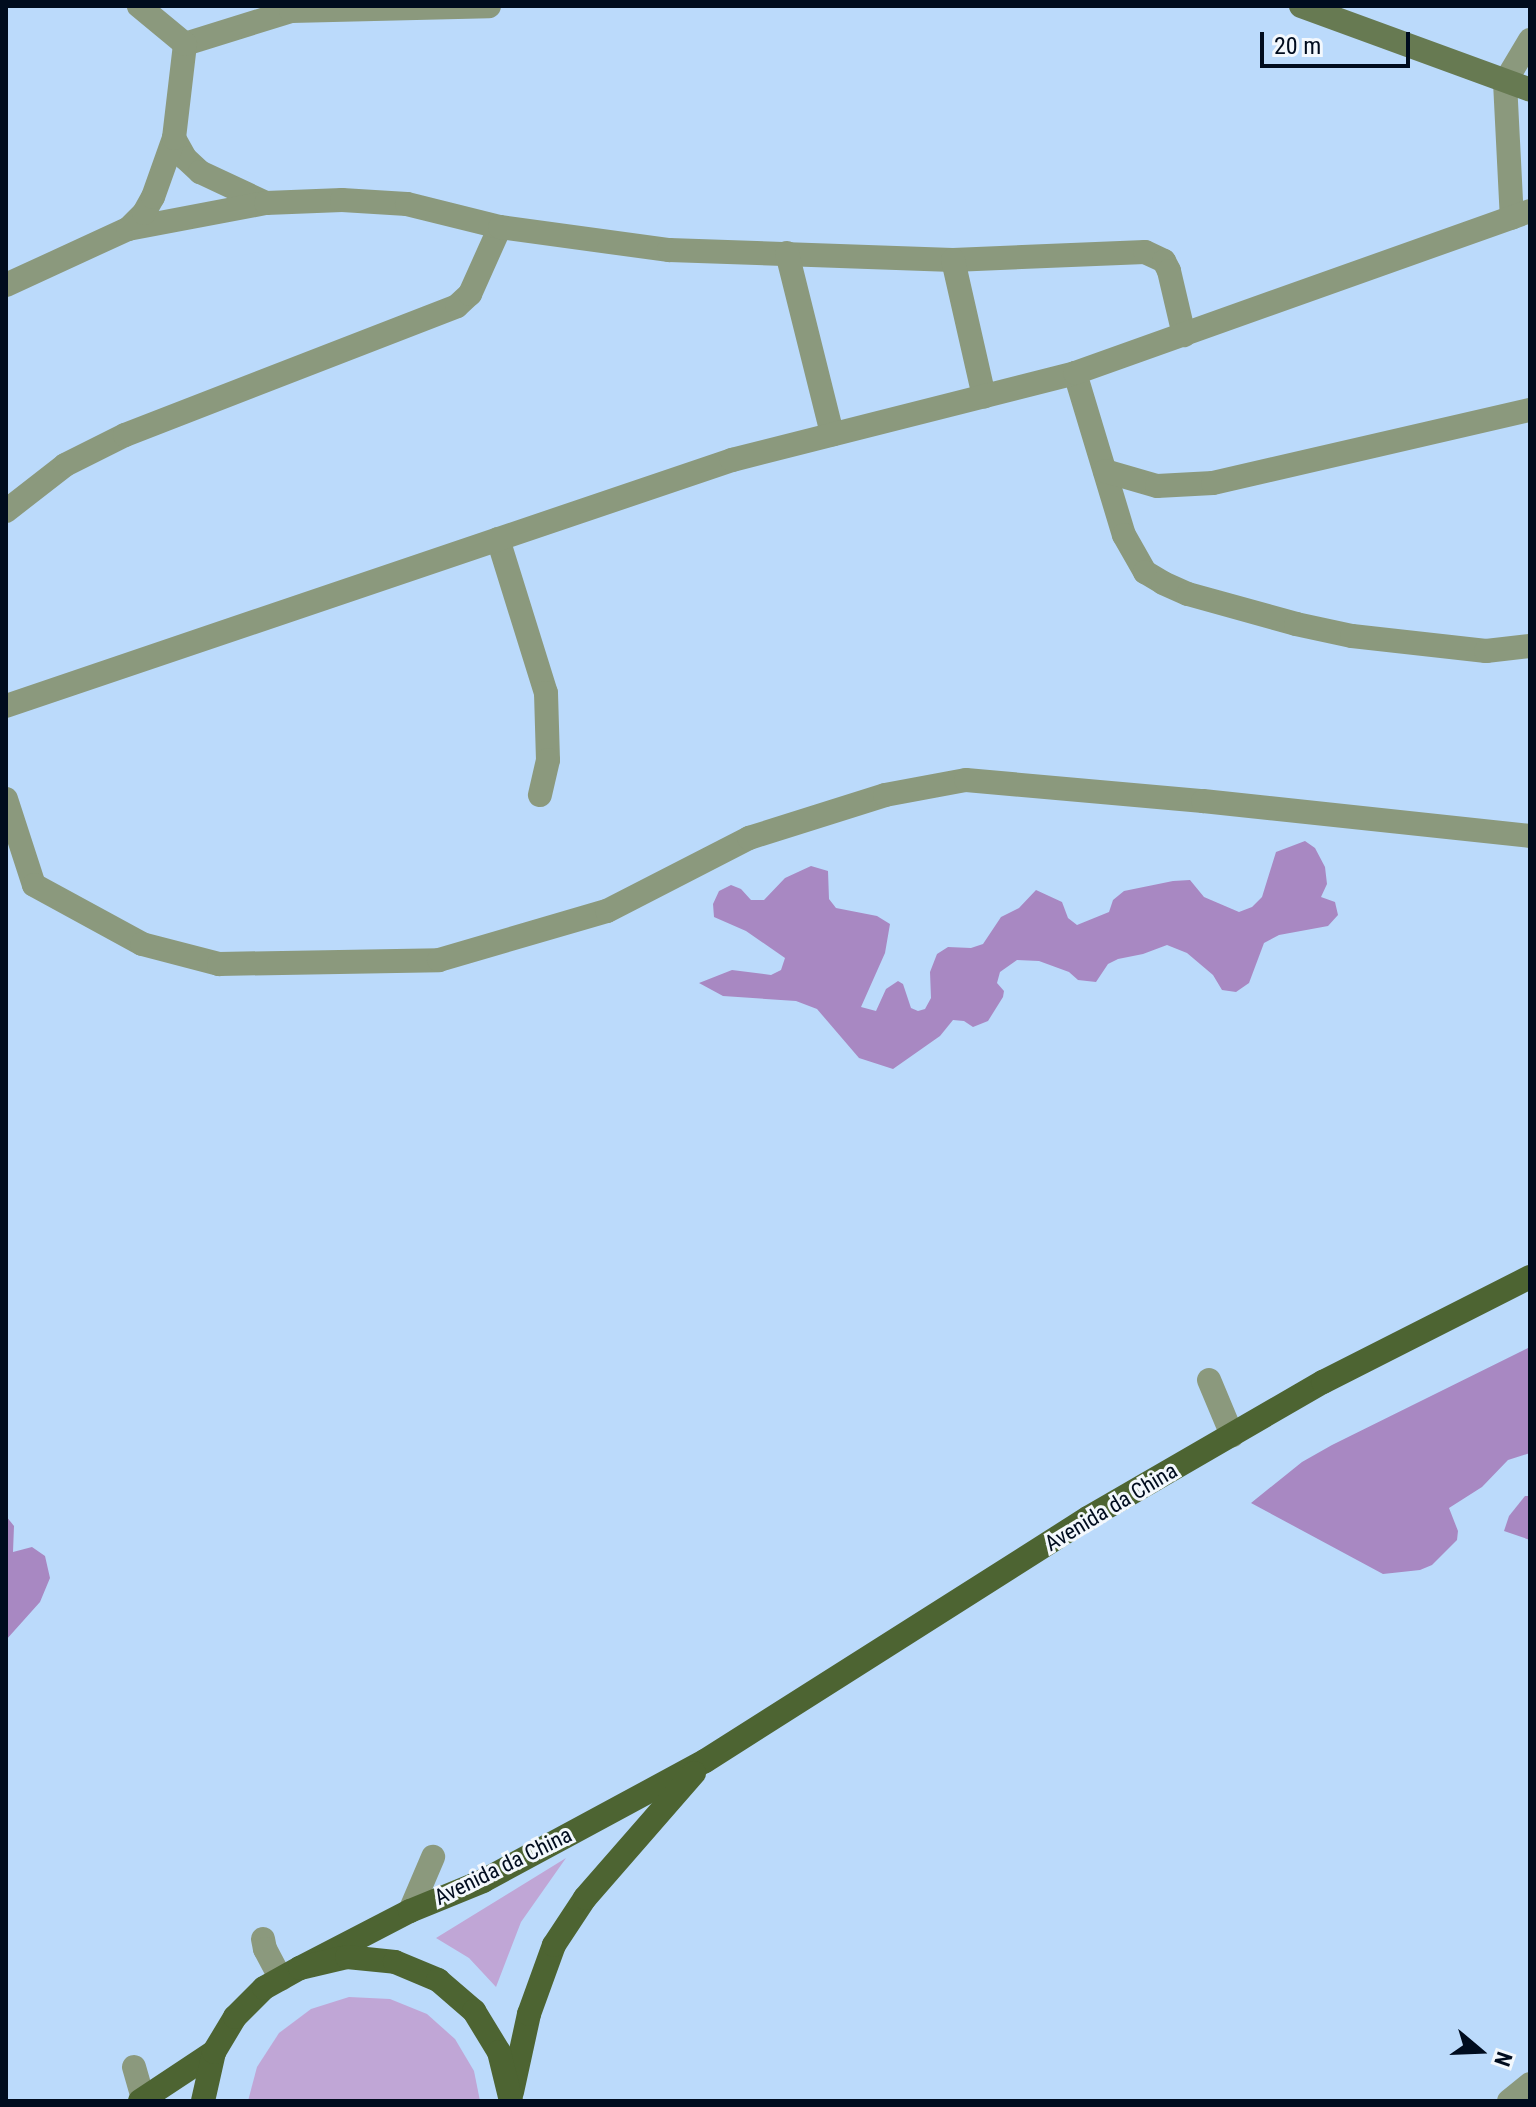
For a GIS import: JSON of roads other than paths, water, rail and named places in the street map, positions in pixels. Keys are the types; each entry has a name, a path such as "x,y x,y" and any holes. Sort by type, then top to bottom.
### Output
{"main road":[{"name":"Avenida da China","path":"291,1973 410,1911 483,1881 705,1761 888,1642 1232,1435 1323,1382 1530,1277"},
{"name":"Avenida da China","path":"511,2100 529,2014 554,1945 585,1898 705,1761"},
{"path":"203,2101 214,2052 235,2017 264,1988 291,1973 347,1957 395,1962 438,1980 474,2011 499,2052 511,2100"},
{"path":"142,2100 214,2052"}],"street":[{"path":"139,6 185,44"},
{"path":"185,44 293,8 489,6"},
{"path":"1301,6 1530,90"},
{"path":"6,706 732,460 1075,373 1521,214 1505,82 1530,40"},
{"path":"128,229 144,213 153,197 174,138 185,44"},
{"path":"174,138 185,158 200,172 266,203"},
{"path":"6,285 128,229 266,203 374,200 440,210 500,227 669,250 953,260 1155,254 1169,271 1184,335"},
{"path":"6,511 65,465 125,435 457,306 470,294 500,227"},
{"path":"787,253 832,434"},
{"path":"953,260 984,397"},
{"path":"1075,373 1132,555 1145,572 1188,594 1296,624 1415,645 1486,651 1530,646"},
{"path":"1105,471 1157,486 1213,483 1530,410"},
{"path":"498,539 546,693 548,760 540,795"},
{"path":"6,799 34,885 142,944 219,964 439,960 607,911 749,838 885,795 966,780 1203,801 1530,836"},
{"path":"1209,1380 1232,1435"},
{"path":"410,1911 433,1857"},
{"path":"263,1939 265,1949 291,1973"},
{"path":"134,2067 142,2100"},
{"path":"1509,2101 1530,2084"}]}
